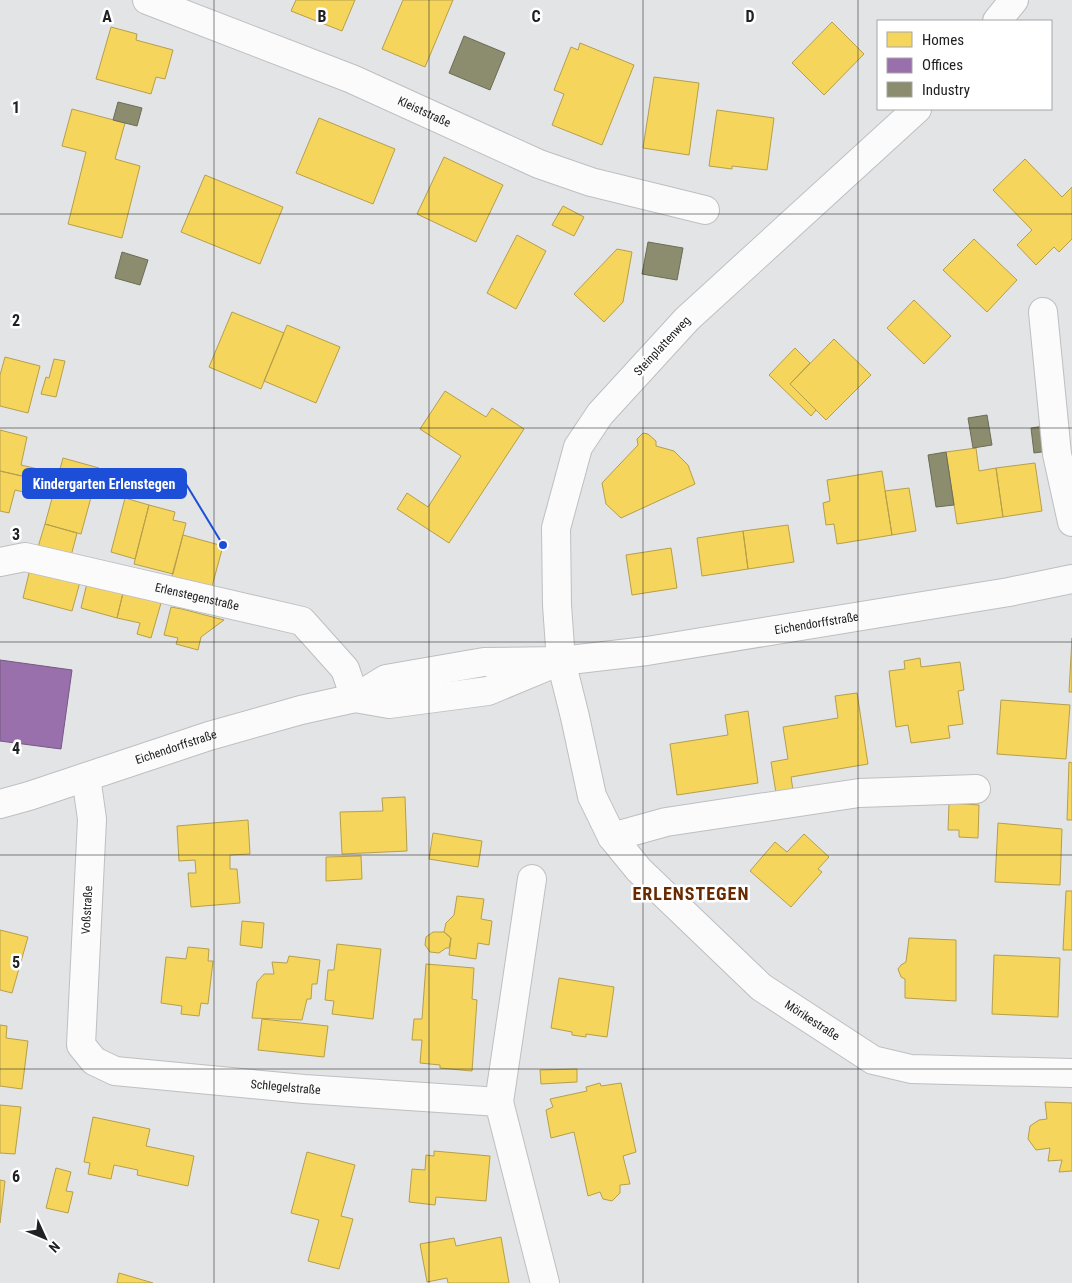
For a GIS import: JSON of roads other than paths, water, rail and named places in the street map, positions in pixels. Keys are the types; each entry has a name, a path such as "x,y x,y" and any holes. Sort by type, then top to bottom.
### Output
{"street":[{"name":"Kleiststraße","path":"147,0 352,79 539,164 591,182 705,210"},
{"path":"997,20 1014,0"},
{"name":"Steinplattenweg","path":"561,661 557,605 556,528 578,447 594,422 687,319 916,110"},
{"path":"1042,312 1058,454 1072,522"},
{"name":"Erlenstegenstraße","path":"0,562 25,557 302,621 345,669 355,698"},
{"name":"Eichendorffstraße","path":"0,804 218,733 301,710 355,698 389,704 488,691 561,661 657,649 1009,592 1072,579"},
{"name":"Mörikestraße","path":"561,661 592,796 612,837 639,870 761,987 873,1060 911,1069 1072,1073"},
{"name":"Voßstraße","path":"81,1045 92,820 86,777"},
{"path":"612,837 666,822 859,793 976,789"},
{"path":"532,879 499,1102 545,1283"},
{"name":"Schlegelstraße","path":"81,1045 94,1061 115,1071 304,1089 499,1102"}],"place":[{"name":"Kindergarten Erlenstegen","path":"223,545"}],"district":[{"name":"ERLENSTEGEN","path":"691,894"}]}
